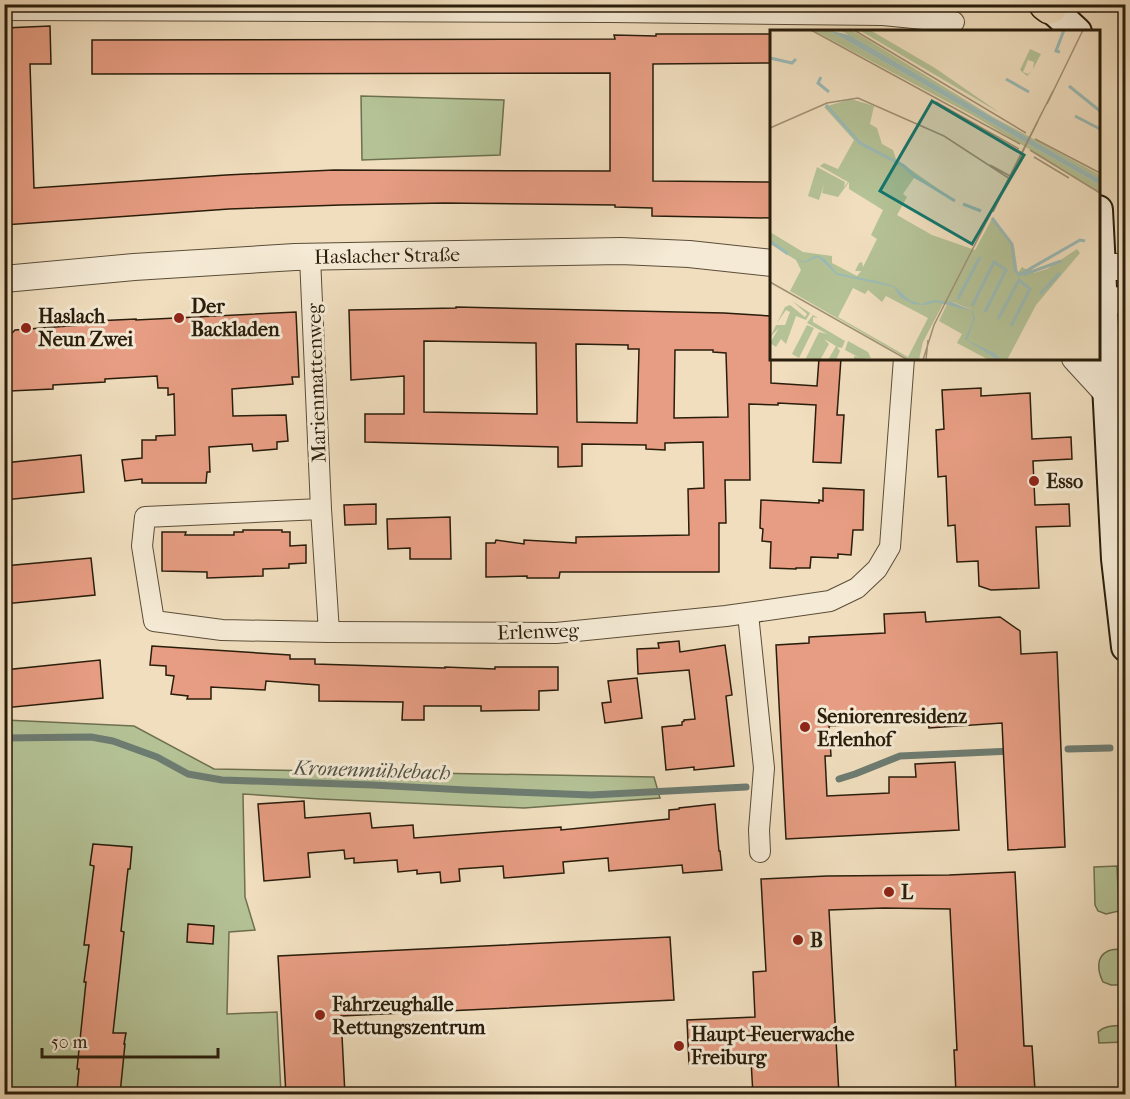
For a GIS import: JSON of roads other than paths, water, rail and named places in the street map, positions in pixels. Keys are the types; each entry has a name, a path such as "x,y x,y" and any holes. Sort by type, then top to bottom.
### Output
{"main road":[{"path":"1060,5 1076,30"},
{"path":"1060,5 1084,30"},
{"path":"1100,221 1108,267 1108,394 1116,559 1125,647"}],"street":[{"path":"4,10 883,15 954,22"},
{"name":"Haslacher Straße","path":"4,279 134,267 310,257 632,252 688,254 770,263"},
{"name":"Marienmattenweg","path":"310,257 329,632"},
{"name":"Erlenweg","path":"329,632 556,633 747,614 830,601 857,588 877,569 890,547 904,360"},
{"path":"1077,360 1108,394"},
{"path":"321,509 145,517 142,546 154,621 222,630 329,632"},
{"path":"747,614 764,768 759,830 760,852"}],"waterway":[{"name":"Kronenmühlebach","path":"4,738 91,737 113,741 157,757 188,774 222,780 591,795 746,787"},
{"name":"Kronenmühlebach","path":"1068,749 1110,748"},
{"name":"Kronenmühlebach","path":"839,779 900,756 1012,751"}],"place":[{"name":"Der Backladen","path":"179,318"},
{"name":"Haslach Neun Zwei","path":"26,328"},
{"name":"Esso","path":"1034,481"},
{"name":"Seniorenresidenz Erlenhof","path":"805,727"},
{"name":"L","path":"889,892"},
{"name":"B","path":"798,940"},
{"name":"Fahrzeughalle Rettungszentrum","path":"320,1015"},
{"name":"Haupt-Feuerwache Freiburg","path":"679,1046"}]}
